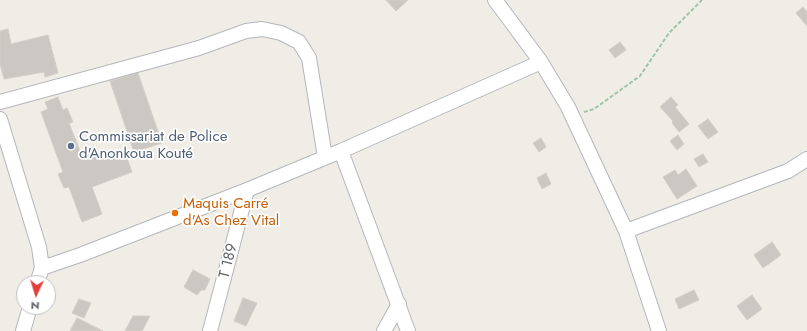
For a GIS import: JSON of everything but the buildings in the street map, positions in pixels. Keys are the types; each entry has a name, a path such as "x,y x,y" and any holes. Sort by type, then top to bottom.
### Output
{"street":[{"path":"495,0 541,62 568,107 626,231 658,331"},
{"path":"0,102 199,48 246,31 262,29 281,33 299,42 309,58 325,157"},
{"path":"42,268 80,255 247,190 341,151 541,62"},
{"path":"0,119 39,247 42,268 40,275"},
{"path":"341,151 408,331"},
{"path":"626,231 788,171 807,159"},
{"name":"T 189","path":"210,331 247,190"},
{"path":"384,331 399,304"},
{"path":"23,331 28,315"}],"path":[{"path":"568,107 586,112 594,109 640,76 669,33 702,0"}],"place":[{"name":"Commissariat de Police d'Anonkoua Kouté","path":"71,146"},
{"name":"Maquis Carré d'As Chez Vital","path":"175,213"}]}
